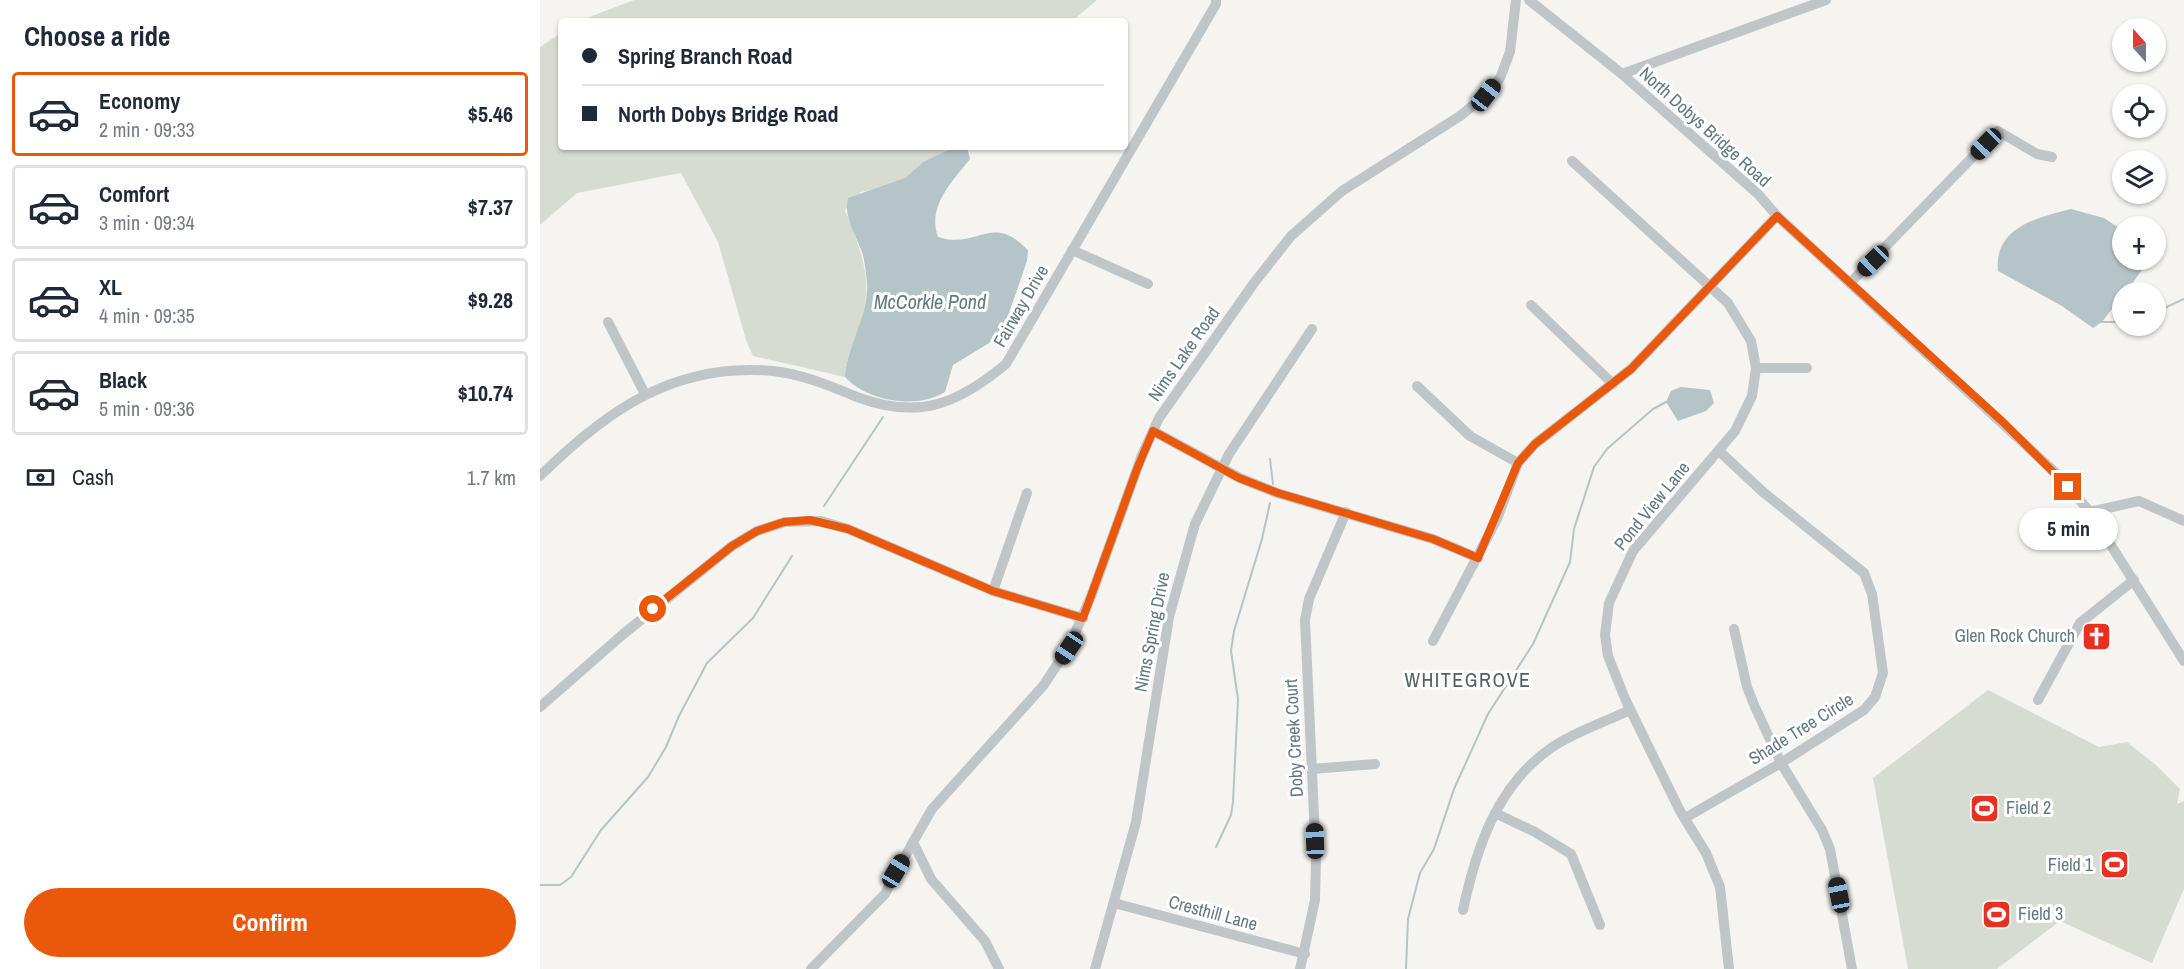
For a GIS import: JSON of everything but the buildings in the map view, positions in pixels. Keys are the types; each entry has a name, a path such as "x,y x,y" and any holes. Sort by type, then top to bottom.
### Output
{"street":[{"name":"Nims Lake Road","path":"811,969 885,894 932,809 1043,686 1069,648 1083,618 1135,473 1153,431 1254,283 1291,237 1342,191 1460,116 1486,95 1500,78 1510,52 1516,0"},
{"name":"North Dobys Bridge Road","path":"1529,0 1622,74 1758,194 1777,216 2057,474 2091,512 2184,661"},
{"path":"1622,74 1826,0"},
{"name":"Fairway Drive","path":"540,476 604,419 645,394 697,375 751,370 776,371 823,383 894,408 938,405 977,388 1006,364 1219,1"},
{"path":"1851,282 1998,131 2037,154 2052,157"},
{"name":"Pond View Lane","path":"1572,161 1712,286 1744,325 1751,340 1756,368 1752,396 1747,409 1719,451 1646,533 1623,570 1610,603 1605,635 1608,656 1630,710 1685,818 1706,853 1720,887 1729,969"},
{"path":"1433,641 1478,558 1518,463 1535,444 1631,369 1777,216"},
{"path":"1072,250 1148,284"},
{"path":"1531,305 1613,384"},
{"path":"608,322 645,394"},
{"name":"Nims Spring Drive","path":"1095,969 1136,822 1170,617 1183,560 1195,524 1245,429 1312,329"},
{"path":"1756,368 1808,368"},
{"path":"1417,386 1470,436 1518,463"},
{"path":"1153,431 1223,467 1239,478 1278,493 1433,539 1478,558"},
{"name":"Shade Tree Circle","path":"1685,818 1781,763 1864,710 1875,697 1883,673 1872,594 1868,580 1860,568 1762,492 1719,451"},
{"path":"993,591 1027,493"},
{"path":"2091,512 2139,501 2184,521"},
{"name":"Doby Creek Court","path":"1300,969 1315,900 1305,620 1309,599 1346,513"},
{"path":"540,707 621,636 732,546 757,531 784,522 821,521 848,529 993,591 1083,618"},
{"path":"2038,700 2080,623 2134,580"},
{"path":"1734,629 1747,687 1781,763 1822,830 1830,849 1852,969"},
{"path":"1463,910 1472,869 1499,803 1510,787 1552,748 1630,710"},
{"path":"1312,768 1375,764"},
{"path":"1495,813 1535,832 1571,854 1600,925"},
{"path":"913,842 931,879 986,941 999,969"},
{"name":"Cresthill Lane","path":"1114,903 1305,954"}],"shaded area":[{"path":"634,0 1097,0 1076,18 587,18"},
{"path":"558,35 558,150 948,150 923,162 905,178 889,186 861,192 845,210 855,234 865,271 866,297 845,377 753,356 746,340 718,242 681,173 577,193 540,225 540,47"},
{"path":"1988,690 2099,747 2127,742 2156,765 2180,789 2177,804 2184,801 2184,889 2152,963 2060,921 1997,969 1908,969 1873,778"}],"water":[{"name":"McCorkle Pond","path":"948,150 968,150 970,159 943,195 936,215 935,226 938,237 952,240 984,234 1004,234 1015,239 1028,250 1027,261 1003,330 994,340 953,365 945,392 920,401 892,400 866,392 845,377 867,295 863,255 849,220 847,205 848,198 905,178 923,162"},
{"path":"2071,209 2104,218 2112,223 2112,270 2142,270 2133,282 2112,282 2112,309 2102,322 2093,328 2062,306 1998,271 1999,256 2010,234 2045,216"},
{"path":"1681,387 1710,390 1714,403 1706,411 1678,421 1666,402 1671,391"}],"waterway":[{"path":"2166,307 2184,299"},
{"path":"2102,322 2112,322"},
{"path":"1406,969 1408,919 1420,873 1434,849 1454,789 1488,714 1533,644 1570,562 1574,529 1594,467 1607,449 1653,409 1666,402"},
{"path":"824,506 883,417"},
{"path":"1270,459 1273,484"},
{"path":"1216,847 1231,815 1233,802 1238,699 1231,651 1234,631 1262,539 1270,503"},
{"path":"540,885 560,885 571,877 601,830 648,777 666,747 679,716 707,663 753,618 792,556"}],"place":[{"name":"Glen Rock Church","path":"2096,636"},
{"name":"Field 2","path":"1985,808"},
{"name":"Field 1","path":"2114,865"},
{"name":"Field 3","path":"1997,914"}],"district":[{"name":"WHITEGROVE","path":"1468,680"}],"route":[{"path":"653,609 732,546 757,531 784,522 810,520 848,529 993,591 1083,618 1142,455 1153,431 1223,467 1239,478 1278,493 1433,539 1478,558 1497,519 1518,463 1535,444 1631,369 1777,216 2004,423 2068,487"}]}
